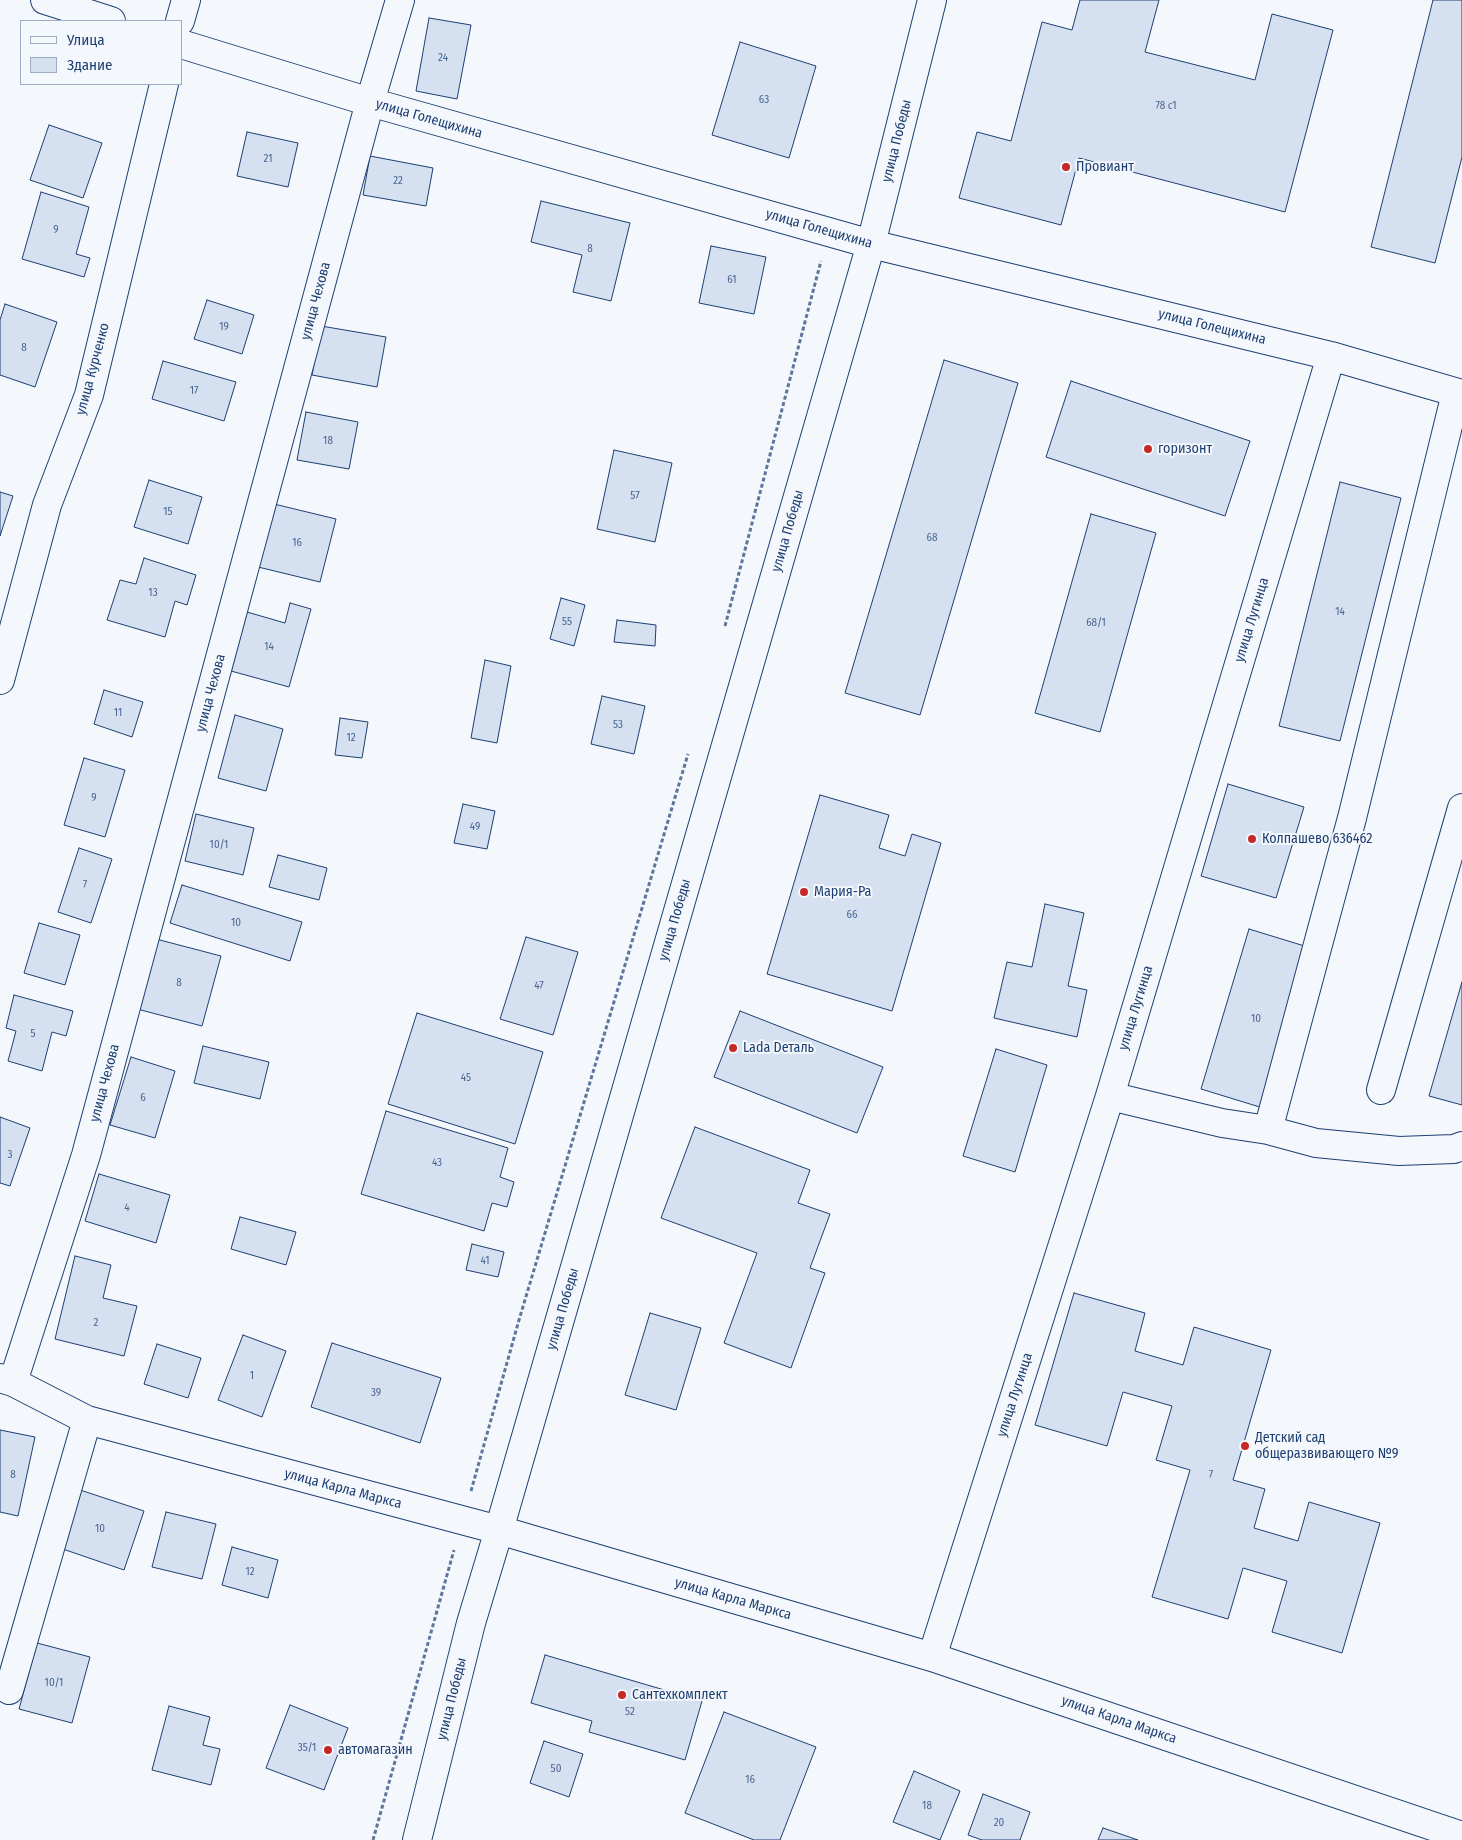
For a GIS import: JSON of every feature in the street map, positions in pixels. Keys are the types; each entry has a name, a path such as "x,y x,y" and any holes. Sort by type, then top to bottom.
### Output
{"street":[{"path":"45,0 108,20"},
{"path":"180,20 186,0"},
{"name":"улица Чехова","path":"6,1380 86,1155 370,102 400,0"},
{"name":"улица Победы","path":"417,1840 471,1623 871,244 932,0"},
{"name":"улица Голещихина","path":"182,44 370,102 871,244 1331,356 1459,393"},
{"name":"улица Курченко","path":"0,680 47,505 89,395 164,85"},
{"name":"улица Лугинца","path":"932,1657 1110,1096 1331,356"},
{"path":"1268,1130 1352,818 1459,393"},
{"path":"1381,1090 1462,808"},
{"path":"1110,1096 1222,1123 1268,1130 1316,1143 1399,1151 1454,1150 1462,1146"},
{"name":"улица Карла Маркса","path":"6,1380 87,1420 499,1530 932,1657 1462,1836"},
{"path":"9,1690 87,1420"}],"path":[{"path":"724,629 828,232"},
{"path":"373,1840 518,1320 689,752"}],"building":[{"path":"1080,0 1159,0 1145,52 1255,80 1272,14 1333,30 1285,212 1079,158 1061,225 959,198 977,132 1011,141 1042,22 1072,30"},
{"path":"1433,0 1462,0 1462,157 1435,263 1371,247"},
{"path":"429,18 471,25 457,99 416,91"},
{"path":"740,42 816,66 789,158 712,135"},
{"path":"49,125 102,143 83,198 30,180"},
{"path":"247,132 298,143 288,187 237,176"},
{"path":"370,156 433,168 426,206 363,195"},
{"path":"41,192 89,207 76,254 90,258 84,277 22,259"},
{"path":"541,201 630,223 611,301 573,292 582,255 531,242"},
{"path":"711,246 766,257 754,314 699,303"},
{"path":"207,300 254,315 242,354 194,339"},
{"path":"5,304 57,322 35,387 0,375 0,320"},
{"path":"321,326 386,337 377,387 312,375"},
{"path":"944,360 1018,383 920,715 845,693"},
{"path":"163,361 236,382 224,421 152,399"},
{"name":"горизонт","path":"1071,381 1250,441 1225,516 1046,457"},
{"path":"306,412 358,422 349,469 297,460"},
{"path":"614,450 672,463 655,542 597,529"},
{"path":"149,480 202,497 188,544 134,527"},
{"path":"1340,482 1401,498 1340,741 1279,726"},
{"path":"0,492 13,496 0,536"},
{"path":"274,504 336,519 320,582 258,567"},
{"path":"1091,514 1156,533 1100,732 1035,713"},
{"path":"144,558 196,575 187,605 175,601 165,637 107,620 120,580 136,584"},
{"path":"561,598 585,605 574,646 550,639"},
{"path":"290,603 311,609 289,687 231,671 247,612 285,623"},
{"path":"617,620 656,625 655,646 614,642"},
{"path":"485,660 511,666 497,743 471,738"},
{"path":"104,690 143,702 132,737 94,724"},
{"path":"602,696 645,706 634,754 591,744"},
{"path":"235,715 283,729 266,791 218,778"},
{"path":"340,718 368,722 362,758 335,755"},
{"path":"84,758 125,770 105,837 64,825"},
{"path":"1228,784 1304,807 1276,898 1201,876"},
{"path":"820,795 889,815 879,848 905,856 912,834 941,843 892,1011 767,974"},
{"path":"463,804 495,811 487,849 454,843"},
{"path":"196,814 254,828 243,875 185,861"},
{"path":"79,848 112,859 91,923 58,912"},
{"path":"278,855 327,868 319,900 269,887"},
{"path":"182,885 302,922 290,961 170,923"},
{"path":"1045,904 1084,913 1068,986 1087,990 1077,1037 994,1018 1007,962 1032,967"},
{"path":"39,923 80,935 65,985 24,973"},
{"path":"1249,929 1311,948 1263,1108 1201,1089"},
{"path":"526,937 578,952 553,1035 500,1019"},
{"path":"156,939 221,956 202,1026 137,1009"},
{"path":"1462,982 1462,1105 1429,1096"},
{"path":"14,995 73,1011 66,1036 52,1032 42,1071 8,1061 16,1031 6,1028"},
{"path":"740,1011 883,1067 857,1133 714,1077"},
{"path":"417,1013 543,1052 515,1144 388,1104"},
{"path":"203,1046 269,1062 260,1099 194,1083"},
{"path":"996,1049 1047,1065 1015,1172 963,1156"},
{"path":"131,1057 175,1071 155,1138 110,1125"},
{"path":"386,1111 508,1148 500,1177 514,1182 507,1207 492,1203 484,1231 361,1194"},
{"path":"0,1117 30,1128 10,1186 0,1183"},
{"path":"695,1127 810,1170 798,1203 830,1214 810,1268 825,1273 791,1368 724,1343 757,1253 661,1218"},
{"path":"99,1174 170,1195 156,1243 85,1221"},
{"path":"240,1217 296,1232 286,1265 231,1249"},
{"path":"472,1244 504,1252 498,1277 466,1270"},
{"path":"75,1256 111,1265 103,1298 137,1306 124,1356 55,1339"},
{"path":"1074,1293 1145,1313 1135,1351 1183,1365 1194,1327 1271,1350 1233,1480 1265,1489 1254,1528 1298,1541 1309,1502 1380,1523 1342,1653 1272,1632 1287,1581 1243,1568 1228,1619 1152,1597 1190,1470 1156,1460 1172,1406 1123,1392 1107,1446 1035,1425"},
{"path":"650,1313 701,1328 676,1410 625,1395"},
{"path":"243,1335 286,1351 262,1417 218,1400"},
{"path":"332,1343 441,1378 420,1443 311,1407"},
{"path":"157,1344 201,1358 188,1398 144,1384"},
{"path":"0,1430 35,1437 18,1516 0,1512"},
{"path":"77,1489 144,1511 124,1570 57,1547"},
{"path":"166,1512 216,1524 202,1579 152,1567"},
{"path":"232,1547 278,1560 268,1598 222,1585"},
{"path":"37,1643 90,1657 72,1723 19,1709"},
{"path":"545,1655 702,1701 685,1760 589,1732 592,1721 531,1703"},
{"path":"290,1705 348,1728 324,1790 266,1768"},
{"path":"169,1706 210,1717 203,1745 220,1749 211,1785 152,1770"},
{"path":"724,1712 816,1747 780,1840 754,1840 685,1813"},
{"path":"544,1741 583,1754 569,1797 530,1783"},
{"path":"914,1771 960,1791 940,1840 893,1822"},
{"path":"983,1794 1030,1812 1020,1840 982,1840 968,1835"},
{"path":"1103,1828 1138,1840 1098,1840"}],"place":[{"name":"Провиант","path":"1066,167"},
{"name":"горизонт","path":"1148,449"},
{"name":"Колпашево 636462","path":"1252,839"},
{"name":"Мария-Ра","path":"804,892"},
{"name":"Lada Dеталь","path":"733,1048"},
{"name":"Детский сад общеразвивающего №9","path":"1245,1446"},
{"name":"Сантехкомплект","path":"622,1695"},
{"name":"автомагазин","path":"328,1750"}]}
